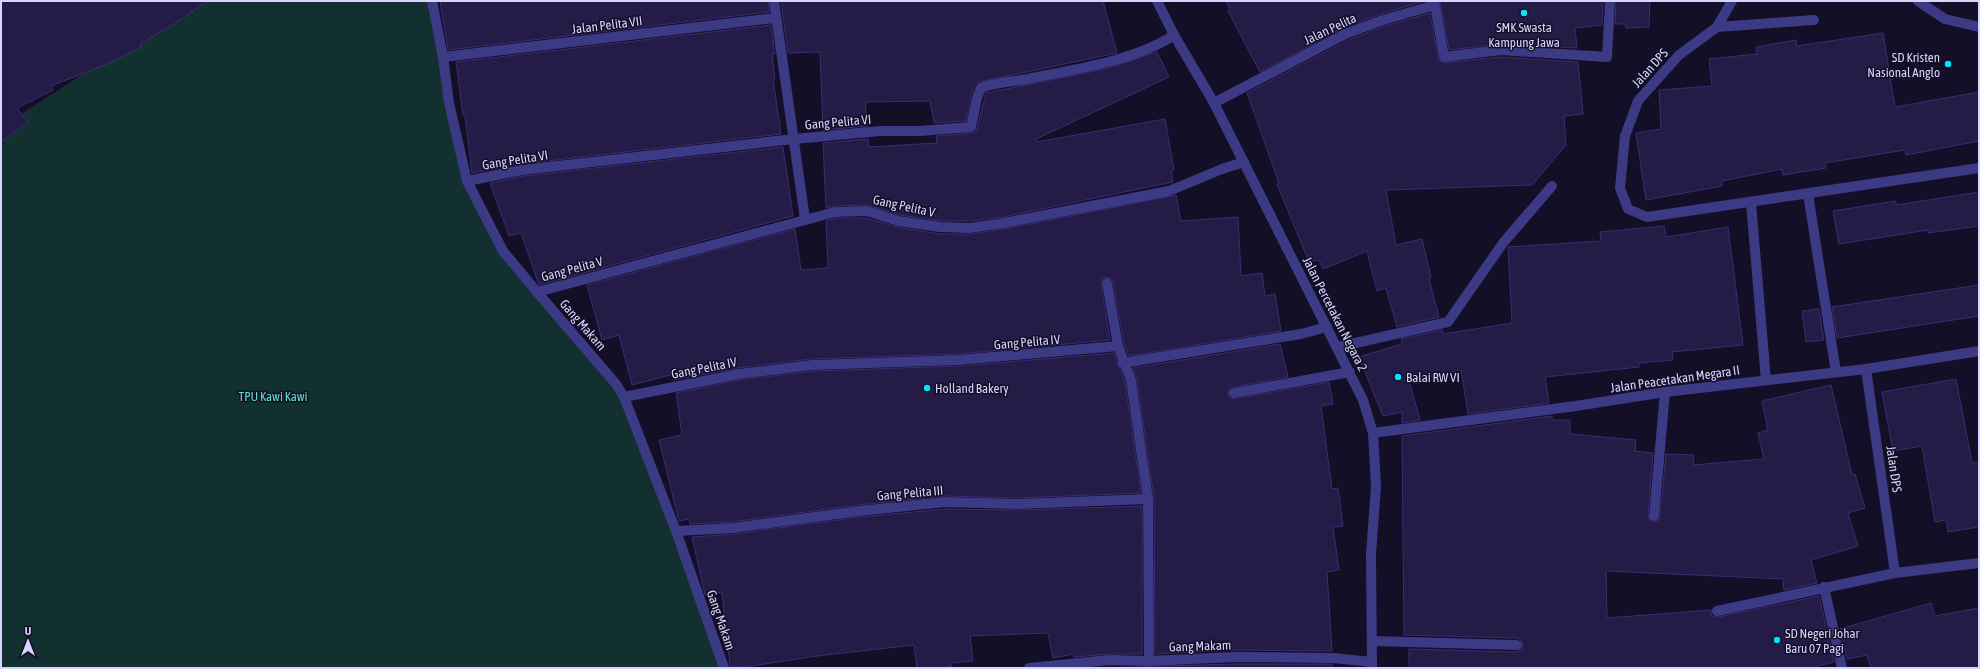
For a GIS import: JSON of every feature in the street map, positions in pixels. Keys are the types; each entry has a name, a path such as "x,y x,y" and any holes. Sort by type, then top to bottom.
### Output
{"street":[{"name":"Gang Makam","path":"432,1 443,58 449,103 467,181 504,251 616,384 624,397 676,531 724,668"},
{"path":"774,1 775,18 805,219"},
{"name":"Jalan Percetakan Negara 2","path":"1157,1 1172,37 1214,103 1338,347 1363,400 1374,433 1376,486 1371,555 1372,665"},
{"name":"Jalan Pelita","path":"1214,103 1345,34 1383,20 1435,5 1444,56 1501,50 1607,56 1610,1"},
{"path":"1717,27 1732,1"},
{"path":"1918,1 1945,19 1979,27"},
{"name":"Jalan Pelita VII","path":"443,58 775,18"},
{"path":"1717,27 1814,20"},
{"name":"Jalan DPS","path":"1717,27 1679,55 1638,101 1624,136 1620,188 1628,209 1647,217 1751,203 1979,168"},
{"name":"Gang Pelita VI","path":"467,181 522,170 794,139 880,131 920,131 971,127 977,98 981,88 992,83 1026,79 1126,57 1172,37"},
{"name":"Gang Pelita V","path":"537,292 835,212 867,211 898,221 940,227 968,228 1004,223 1169,191 1222,168 1244,162"},
{"path":"1338,347 1448,322 1503,244 1552,186"},
{"path":"1808,194 1836,372"},
{"path":"1751,203 1766,380"},
{"path":"1107,283 1118,346 1123,363 1131,380 1148,499 1149,661"},
{"path":"1123,363 1301,334 1327,327"},
{"name":"Gang Pelita IV","path":"624,397 739,374 812,365 950,361 1118,346"},
{"name":"Jalan Peacetakan Megara II","path":"1374,433 1576,406 1665,392 1866,369 1979,351"},
{"name":"Jalan DPS","path":"1866,369 1895,573"},
{"path":"1234,393 1350,372"},
{"path":"1654,516 1665,392"},
{"name":"Gang Pelita III","path":"676,531 733,528 859,511 945,502 1017,504 1148,499"},
{"path":"1717,611 1895,573 1979,563"},
{"path":"1824,587 1842,668"},
{"path":"1372,641 1517,645"},
{"name":"Gang Makam","path":"1030,668 1236,657 1333,658 1372,665"}],"green space":[{"name":"TPU Kawi Kawi","path":"196,1 432,1 467,181 503,251 616,384 724,668 1,668 1,127"}],"building":[{"path":"1,1 207,1 179,21 140,44 142,47 107,64 51,86 53,90 17,108 28,123 1,142"},
{"path":"440,1 768,1 769,12 448,50"},
{"path":"781,1 1103,1 1117,53 979,82 975,85 971,96 966,121 934,123 930,101 865,102 867,126 823,130 820,52 788,53"},
{"path":"1226,1 1425,1 1381,14 1343,28 1260,72 1228,11 1230,10"},
{"name":"SMK Swasta Kampung Jawa","path":"1440,1 1603,1 1602,25 1575,28 1577,48 1501,44 1449,50"},
{"path":"1616,1 1650,1 1649,27 1626,28 1625,24 1615,24"},
{"path":"1430,13 1438,58 1442,63 1501,57 1578,62 1583,114 1564,116 1566,145 1532,185 1386,190 1396,245 1422,239 1431,278 1429,279 1439,317 1397,327 1386,288 1377,291 1367,251 1323,269 1319,260 1309,262 1277,184 1279,183 1247,93 1348,40 1385,26"},
{"path":"771,25 775,54 772,54 775,79 773,79 781,134 521,164 472,173 465,115 463,115 456,62"},
{"path":"1883,33 1895,107 1979,92 1979,141 1906,155 1905,150 1825,163 1826,168 1783,175 1782,169 1722,181 1722,186 1646,200 1636,133 1661,129 1659,90 1712,86 1709,59 1757,54 1756,47 1796,40 1797,46"},
{"path":"1157,52 1169,77 1036,139 1037,142 1165,119 1174,170 1171,171 1173,182 1003,217 969,221 941,221 899,215 867,205 835,206 826,208 823,143 868,139 869,147 937,143 936,136 976,132 986,93 1105,69"},
{"path":"783,147 793,216 539,285 521,233 509,236 490,183 523,176"},
{"path":"1979,192 1979,226 1928,233 1928,230 1839,244 1833,211 1896,201 1896,205"},
{"path":"1176,195 1181,221 1238,217 1241,276 1262,273 1265,296 1275,294 1281,331 1129,356 1124,344 1113,282 1112,279 1106,277 1103,278 1101,284 1110,340 958,354 811,359 738,368 674,380 674,374 632,385 619,335 602,340 587,285 795,229 801,270 828,268 826,221 836,218 866,218 897,227 940,234 970,234 1005,229"},
{"path":"1664,226 1666,237 1728,227 1743,345 1672,352 1673,360 1639,363 1639,367 1545,377 1549,403 1468,414 1461,370 1409,381 1420,420 1402,423 1402,412 1383,416 1359,357 1402,344 1401,339 1442,330 1443,334 1512,323 1508,247 1601,241 1600,232"},
{"path":"1979,285 1979,316 1837,338 1832,307"},
{"path":"1819,309 1824,340 1806,342 1802,311"},
{"path":"1280,344 1288,377 1233,387 1230,388 1228,394 1229,397 1235,399 1329,382 1333,404 1321,406 1332,489 1338,488 1343,526 1333,527 1339,570 1327,572 1332,651 1236,650 1155,654 1154,498 1137,379 1133,368"},
{"path":"1114,353 1125,382 1141,493 1017,498 944,496 858,505 732,522 690,524 689,519 679,521 659,440 682,435 676,393 740,380 813,371 959,366"},
{"path":"1956,379 1972,463 1979,462 1979,527 1948,532 1946,520 1935,522 1922,446 1893,451 1882,392"},
{"path":"1831,385 1852,475 1855,474 1865,508 1848,513 1858,546 1811,560 1817,583 1784,590 1783,579 1606,571 1607,618 1711,610 1712,616 1718,617 1819,596 1834,662 1810,668 1409,668 1409,649 1517,652 1522,649 1523,645 1521,640 1517,638 1404,635 1402,436 1552,416 1552,420 1570,420 1570,434 1636,440 1635,451 1653,453 1648,515 1650,521 1654,522 1659,520 1660,517 1666,454 1694,455 1693,465 1764,459 1758,433 1768,430 1762,401"},
{"path":"1142,506 1142,654 1110,654 1074,657 1074,654 1053,658 1048,633 970,636 973,661 951,663 952,666 939,668 917,668 914,645 817,656 745,667 730,666 722,592 705,595 692,537 734,534 860,517 945,509 1017,510"},
{"path":"1931,603 1935,616 1979,608 1979,668 1871,668 1867,655 1847,659 1840,629"},
{"path":"1236,664 1332,664 1333,668 1095,668"}],"place":[{"name":"SMK Swasta Kampung Jawa","path":"1524,13"},
{"name":"SD Kristen Nasional Anglo","path":"1948,64"},
{"name":"Balai RW VI","path":"1398,377"},
{"name":"Holland Bakery","path":"927,388"},
{"name":"SD Negeri Johar Baru 07 Pagi","path":"1777,640"}]}
